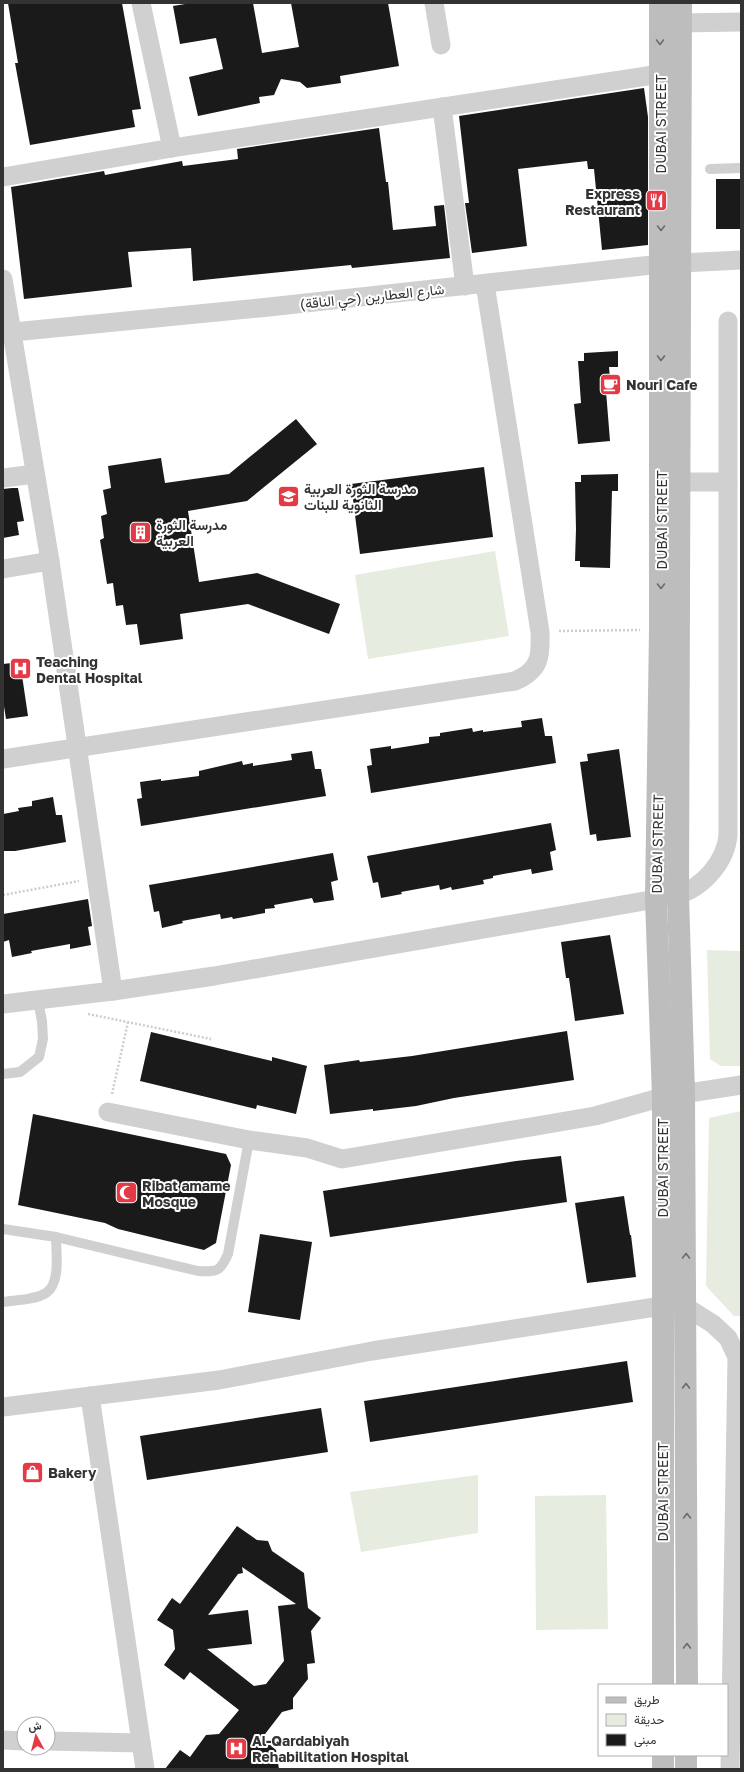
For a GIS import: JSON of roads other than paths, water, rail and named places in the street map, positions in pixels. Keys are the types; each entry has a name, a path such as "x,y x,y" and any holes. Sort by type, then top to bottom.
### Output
{"street":[{"path":"141,3 172,148"},
{"path":"434,3 441,45"},
{"name":"DUBAI STREET","path":"660,3 660,74 671,263 680,482 678,895 684,1093 687,1684"},
{"path":"681,13 741,22"},
{"name":"DUBAI STREET","path":"663,1684 663,1097 656,899 660,629 671,263 681,13"},
{"path":"3,177 172,148 660,74"},
{"path":"442,107 465,286"},
{"name":"شارع العطارين (حي الناقة)","path":"7,332 268,307 671,263 741,260"},
{"path":"3,279 7,332 35,474 50,561 113,991"},
{"path":"3,759 515,681 527,676 535,666 540,655 540,632 485,284"},
{"path":"3,1004 38,1001 214,976 678,895 700,882 710,873 724,854 727,845 728,321"},
{"path":"3,478 35,474"},
{"path":"680,482 728,482"},
{"path":"3,569 50,561"},
{"path":"108,1112 249,1140 307,1148 342,1159 595,1116 663,1097 741,1085"},
{"path":"3,1407 219,1380 380,1350 662,1306 686,1307 713,1324 728,1338 737,1357 738,1470 730,1769"},
{"path":"90,1396 145,1769"},
{"path":"3,1740 16,1741"},
{"path":"56,1741 141,1743"},
{"path":"663,1756 663,1769"},
{"path":"686,1756 686,1769"}],"lane":[{"path":"710,168 741,168"},
{"path":"3,1074 20,1072 39,1057 42,1048 42,1021 38,1001"},
{"path":"3,1229 56,1237 198,1271 214,1272 222,1266 228,1254 249,1140"},
{"path":"3,1302 41,1295 51,1288 54,1282 56,1269 56,1237"}],"place":[{"name":"Express Restaurant","path":"656,201"},
{"name":"Nouri Cafe","path":"611,384"},
{"name":"مدرسة الثورة العربية الثانوية للبنات","path":"288,496"},
{"name":"مدرسة الثورة العربية","path":"141,532"},
{"name":"Teaching Dental Hospital","path":"21,669"},
{"name":"Ribat amame Mosque","path":"126,1193"},
{"name":"Bakery","path":"33,1472"},
{"name":"Al-Qardabiyah Rehabilitation Hospital","path":"236,1748"}]}
